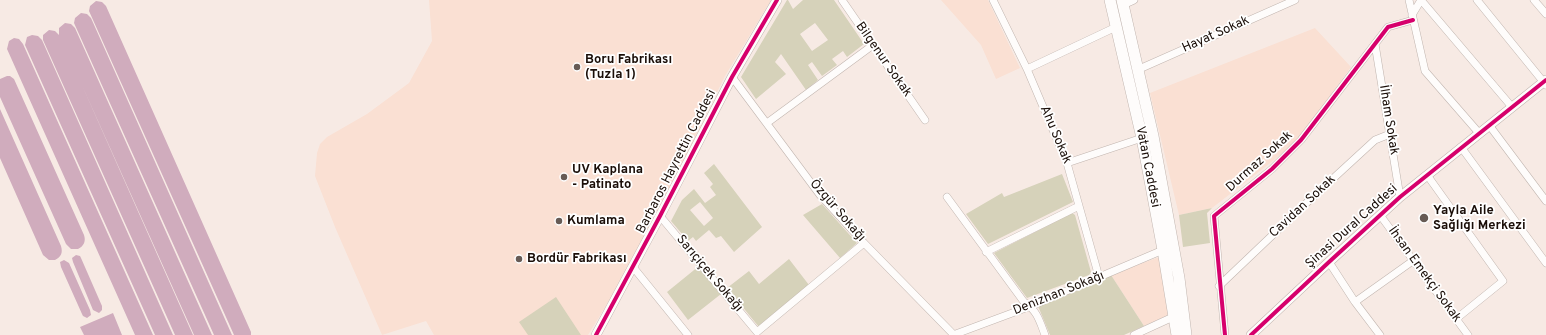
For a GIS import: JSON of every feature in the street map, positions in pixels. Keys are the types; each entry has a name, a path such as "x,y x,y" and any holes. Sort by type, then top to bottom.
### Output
{"main road":[{"name":"Vatan Caddesi","path":"1110,0 1142,138 1177,335"},
{"name":"Vatan Caddesi","path":"1122,2 1153,136 1179,278 1186,335"}],"street":[{"name":"Barbaros Hayrettin Caddesi","path":"596,335 732,77 777,0"},
{"name":"Bilgenur Sokak","path":"842,0 925,120"},
{"name":"Ahu Sokak","path":"993,0 1027,69 1067,163 1099,277"},
{"path":"1122,2 1134,0"},
{"name":"Hayat Sokak","path":"1137,70 1295,0"},
{"path":"1409,0 1424,71 1479,133"},
{"path":"1413,18 1421,0 1512,106"},
{"path":"1477,0 1545,82"},
{"path":"1534,0 1546,14"},
{"name":"Durmaz Sokak","path":"1224,335 1214,216 1272,169 1301,140 1388,27 1413,18"},
{"path":"1027,69 1116,27"},
{"name":"İlham Sokak","path":"1375,44 1400,197"},
{"path":"767,123 873,45"},
{"name":"Özgür Sokağı","path":"732,77 820,195 864,243 954,335"},
{"name":"Şinasi Dural Caddesi","path":"1251,335 1400,197 1512,106 1545,82"},
{"path":"1489,125 1546,201"},
{"name":"Cavidan Sokak","path":"1219,286 1375,140 1390,134"},
{"path":"1067,163 1142,138"},
{"path":"1461,147 1546,263"},
{"path":"1427,175 1503,281 1456,320"},
{"path":"947,197 1024,302 1031,306 1037,314 1045,335"},
{"path":"986,252 1079,206"},
{"name":"İhsan Emekçi Sokak","path":"1380,215 1468,335"},
{"name":"Sarıçiçek Sokağı","path":"660,216 757,332 864,243"},
{"name":"Denizhan Sokağı","path":"954,335 1031,306 1163,250"},
{"path":"1356,302 1414,260"},
{"path":"1329,262 1380,335"},
{"path":"633,267 688,335"},
{"path":"1134,335 1173,317"}],"shaded area":[{"path":"429,0 771,0 725,76 657,215 609,301 588,335 434,335 426,321 382,335 335,227 315,176 317,153 320,144 327,137 367,114 409,83 432,41"},
{"path":"787,0 793,9 803,0 834,0 864,44 847,57 843,51 832,59 837,65 822,76 812,62 808,65 818,80 806,90 781,54 775,62 786,74 756,99 741,77","holes":["815,23 828,40 812,51 800,34"]},
{"path":"941,0 988,0 1020,68 996,79 981,45"},
{"path":"96,1 102,2 106,6 251,332 251,335 234,335 89,11 90,6"},
{"path":"81,13 87,14 91,18 232,335 214,335 74,23 75,18"},
{"path":"65,23 71,24 75,28 212,335 194,335 81,83 193,335 175,335 43,40 43,35 49,30 55,31 59,35 59,28"},
{"path":"1315,28 1351,67 1298,140 1212,208 1179,215 1150,93"},
{"path":"32,35 38,36 42,40 173,335 155,335 25,45 27,37"},
{"path":"14,38 19,39 23,44 153,335 135,335 7,49 9,41"},
{"path":"7,76 14,79 84,235 84,243 78,249 71,249 66,244 0,97 0,79"},
{"path":"0,109 61,246 61,254 59,258 55,260 49,260 43,255 0,158"},
{"path":"714,164 762,227 734,252 721,236 716,238 709,230 696,241 693,237 688,241 671,221 682,200 694,189 705,203 716,195 710,187 713,184 704,173","holes":["700,202 713,218 704,226 690,210"]},
{"path":"1062,174 1073,202 988,244 966,214 1002,193 1004,197"},
{"path":"822,204 857,243 840,258 803,215"},
{"path":"1212,208 1207,213 1210,243 1183,247 1179,215"},
{"path":"1072,213 1075,215 1091,272 1089,275 1027,298 994,253"},
{"path":"76,255 80,256 102,306 102,310 99,313 93,310 73,262 72,258"},
{"path":"1159,257 1169,312 1166,316 1144,326 1111,275"},
{"path":"789,259 809,285 759,327 727,288 749,271 759,284"},
{"path":"64,260 69,263 90,310 91,315 87,318 83,316 61,267 60,262"},
{"path":"699,266 721,294 688,320 667,292"},
{"path":"1111,275 1144,326 1124,335 1050,335 1038,306 1097,283"},
{"path":"556,297 581,335 528,335 519,322"},
{"path":"113,313 122,335 84,335 80,327"}],"cycle path":[{"path":"596,335 732,77 777,0"},
{"path":"1225,335 1214,216 1272,169 1301,140 1388,27 1413,20"},
{"path":"1251,335 1400,197 1546,80"}],"place":[{"name":"Boru Fabrikası (Tuzla 1)","path":"577,67"},
{"name":"UV Kaplana - Patinato","path":"564,177"},
{"name":"Yayla Aile Sağlığı Merkezi","path":"1424,218"},
{"name":"Kumlama","path":"559,221"},
{"name":"Bordür Fabrikası","path":"519,259"}]}
